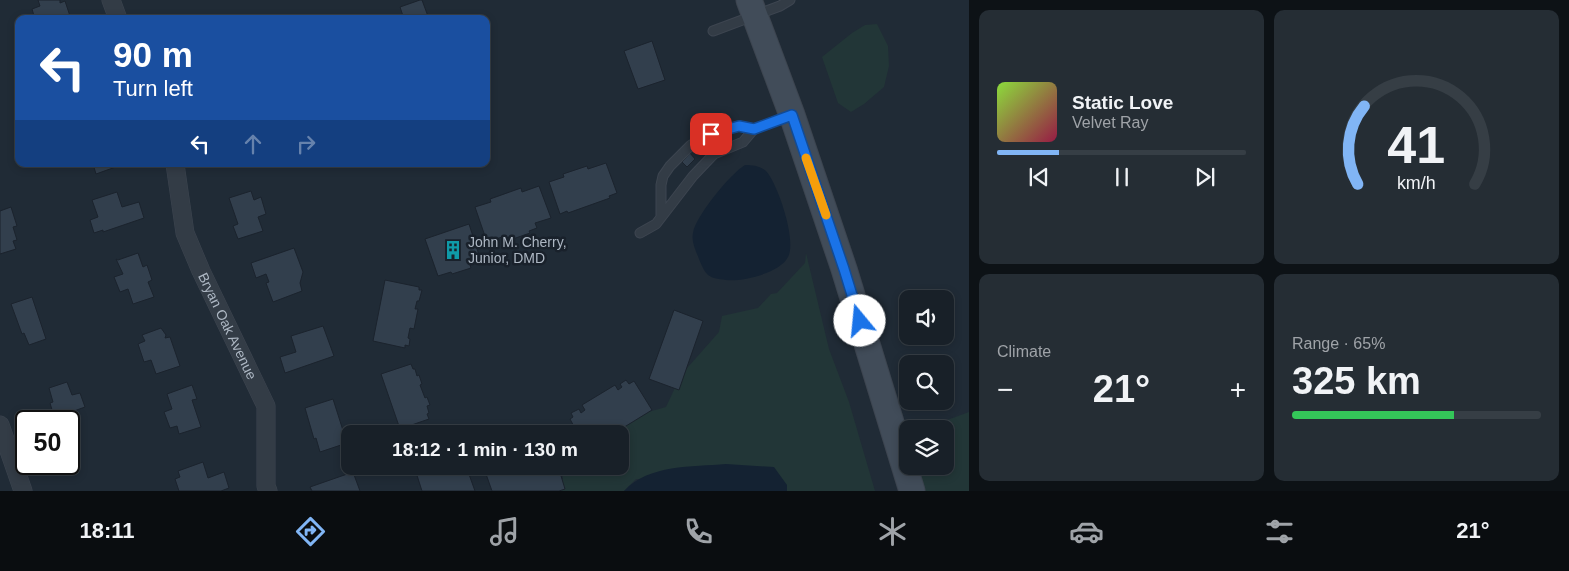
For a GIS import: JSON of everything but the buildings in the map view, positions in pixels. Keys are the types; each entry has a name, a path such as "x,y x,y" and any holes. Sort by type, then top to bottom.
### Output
{"main road":[{"path":"752,8 792,115 844,269 912,491"}],"street":[{"path":"111,0 117,15"},
{"name":"Bryan Oak Avenue","path":"175,167 185,233 205,280 266,406 266,486 268,491"},
{"path":"0,425 23,491"}],"lane":[{"path":"712,31 752,8 780,6 790,0"},
{"path":"640,233 656,224 702,166 714,154 743,142 754,129 792,115"},
{"path":"661,217 661,185 663,176 682,154 699,140 711,134 739,126 754,129"}],"green space":[{"path":"877,24 888,46 889,66 884,87 851,112 838,103 822,57 865,25"},
{"path":"806,253 829,349 849,402 875,491 787,491 787,485 636,479 624,491 551,491 563,479 562,475 629,475 629,425 602,425 666,407 681,375 719,332 722,316 758,308 771,294 777,293 805,263"},
{"path":"969,412 969,491 921,491 917,475 954,475 954,420 947,420"}],"water":[{"path":"745,165 761,168 766,171 776,188 788,226 790,249 788,257 777,268 751,278 726,280 711,277 701,265 695,250 693,233 695,226 714,196"},
{"path":"726,464 774,467 787,485 787,491 624,491 634,482 658,471 672,468"}],"slow traffic":[{"path":"806,158 826,215"}],"place":[{"name":"John M. Cherry, Junior, DMD","path":"453,250"}],"route":[{"path":"711,134 739,126 754,129 792,115 860,321"}]}
